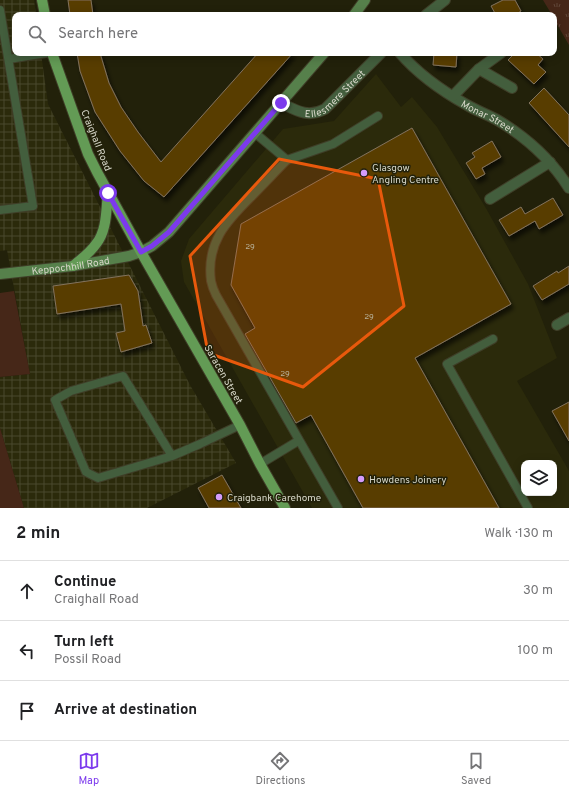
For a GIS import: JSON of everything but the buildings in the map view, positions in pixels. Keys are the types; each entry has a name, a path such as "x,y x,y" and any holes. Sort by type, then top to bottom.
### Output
{"main road":[{"path":"42,0 44,12"},
{"name":"Craighall Road","path":"53,56 88,154 96,172 141,252"},
{"path":"73,266 91,250 101,237 106,215 108,193"},
{"name":"Saracen Street","path":"141,252 240,425 285,508"}],"street":[{"path":"356,12 366,0"},
{"path":"430,12 445,0"},
{"name":"Keppochhill Road","path":"0,274 73,266 116,259 141,252 152,246 169,232 321,56"},
{"name":"Ellesmere Street","path":"281,103 302,113 319,112 325,109 378,56"},
{"name":"Monar Street","path":"402,56 410,65 432,84 468,106 499,121 523,138 550,162 569,188"},
{"path":"452,96 478,69 497,56"},
{"path":"478,69 512,88"},
{"path":"490,199 550,162"},
{"path":"557,325 569,318"}],"lane":[{"path":"0,10 33,206 0,210"},
{"path":"9,59 28,56"},
{"path":"338,508 298,441 216,296 211,282 211,265 213,248 220,233 231,218 287,160 333,144 378,116"},
{"path":"255,133 287,160"},
{"path":"493,338 447,364 528,508"},
{"path":"172,456 123,376 71,392 55,400 86,472 98,478 172,456 240,425"},
{"path":"260,464 298,441"}],"highlighted area":[{"path":"279,159 378,179 404,306 303,387 208,353 190,256"}],"shaded area":[{"path":"0,0 34,0 36,12 12,12 12,56 41,56 48,104 190,385 236,463 147,508 24,508 0,428 0,377 30,374 7,250 0,251"},
{"path":"376,74 401,107 412,97 437,127 487,210 528,284 557,358 517,381 569,471 569,508 312,508 184,282 181,261 189,239 283,129 334,121"}],"green space":[{"path":"543,0 569,0 569,45 557,24 557,12 550,12"},
{"path":"14,291 30,374 0,377 0,293"},
{"path":"0,428 24,508 0,508"}],"place":[{"name":"Glasgow Angling Centre","path":"364,173"},
{"name":"Howdens Joinery","path":"361,479"},
{"name":"Craigbank Carehome","path":"219,497"}],"route":[{"path":"108,193 141,252 152,246 169,232 281,103"}]}
